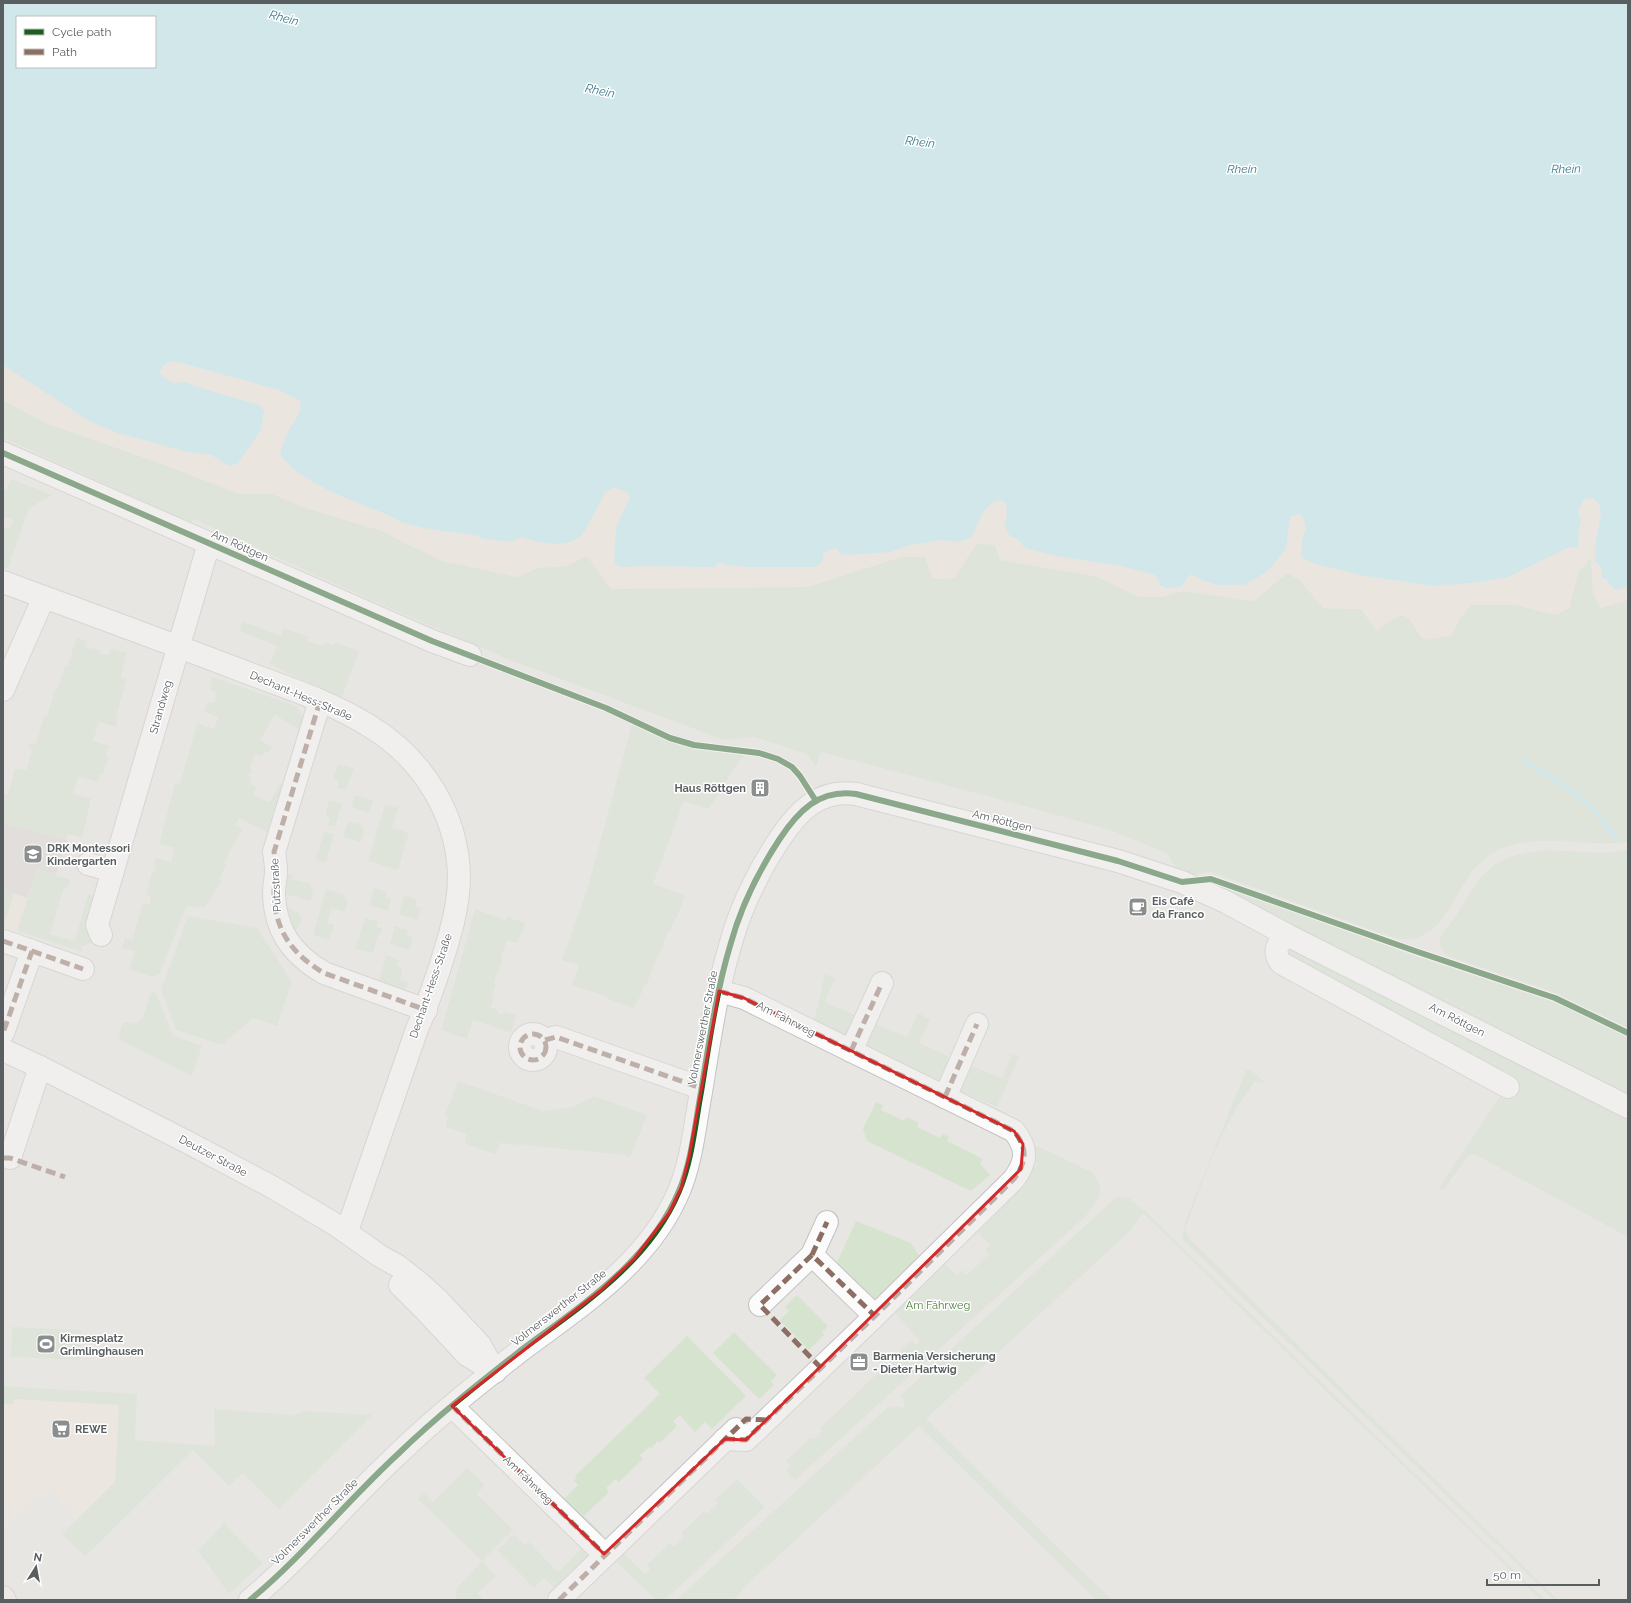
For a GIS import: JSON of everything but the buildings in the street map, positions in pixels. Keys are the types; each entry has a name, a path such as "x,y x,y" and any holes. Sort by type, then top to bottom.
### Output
{"street":[{"name":"Am Röttgen","path":"3,452 432,641 470,655"},
{"name":"Strandweg","path":"101,935 97,925 209,543"},
{"name":"Dechant-Hess-Straße","path":"3,582 320,701 371,726 407,755 434,788 451,827 458,862 458,894 454,919 426,1010 417,1029 347,1231"},
{"path":"3,690 44,597"},
{"name":"Pützstraße","path":"320,701 274,852 276,872 274,892 280,927 287,941 297,953 324,973 426,1010"},
{"name":"Am Röttgen","path":"816,801 835,793 856,794 1118,861 1182,882 1226,902 1285,934 1628,1107"},
{"name":"Volmerswerther Straße","path":"250,1600 396,1455 452,1406 600,1291 634,1259 655,1234 669,1213 681,1188 689,1157 719,991 730,943 747,899 771,853 788,827 805,808 816,801"},
{"path":"88,864 113,871"},
{"path":"1285,934 1276,949 1276,957 1281,963 1508,1087"},
{"path":"3,941 83,969"},
{"path":"3,1033 32,951"},
{"path":"851,1051 882,984"},
{"name":"Am Fährweg","path":"558,1600 746,1418 767,1420 1014,1179 1023,1163 1023,1144 1014,1131 744,998 719,991"},
{"path":"945,1097 977,1024"},
{"name":"Volmerswerther Straße","path":"544,1040 556,1037 701,1088"},
{"name":"Deutzer Straße","path":"3,1050 40,1067 274,1188 347,1231 380,1256 390,1276 428,1312 467,1355 495,1372"},
{"path":"10,1158 40,1067"},
{"path":"760,1305 812,1255 827,1222"},
{"path":"812,1255 874,1316"},
{"name":"Am Fährweg","path":"452,1406 604,1554"}],"highlighted area":[{"path":"719,991 744,998 1014,1131 1023,1144 1021,1169 746,1440 725,1439 604,1554 452,1406 600,1291 634,1259 669,1213 681,1188 689,1157"}],"shaded area":[{"name":"DRK Montessori Kindergarten","path":"3,823 67,840 56,875 37,869 27,898 3,890"},
{"path":"3,1386 137,1394 115,1482 76,1521 51,1490 3,1527"}],"green space":[{"path":"3,400 48,424 160,463 240,494 272,494 306,508 382,531 414,548 517,577 538,568 566,566 587,556 807,587 901,557 925,557 933,579 954,578 977,543 995,545 1000,560 1095,576 1140,597 1162,597 1183,591 1254,601 1287,573 1300,580 1323,608 1361,609 1377,630 1394,618 1402,615 1409,618 1422,638 1452,635 1459,619 1471,605 1516,605 1556,615 1569,608 1578,573 1591,556 1593,592 1600,608 1628,600 1628,842 1532,842 1514,845 1497,851 1481,862 1472,871 1444,917 1435,927 1425,935 1412,939 1397,939 1211,872 1188,875 1177,869 1166,853 1113,831 821,752 816,767 806,754 754,737 724,740 510,660 339,586 194,519 191,523 3,438"},
{"path":"11,479 53,495 29,508 8,568 3,566 3,527 10,528 13,520 3,516 3,489 6,490"},
{"path":"243,621 281,636 284,628 309,637 307,641 322,646 325,642 334,645 335,642 359,651 342,697 301,680 270,664 277,646 239,631"},
{"path":"76,638 88,641 86,647 99,650 99,653 109,655 111,649 127,653 121,677 127,679 116,717 118,718 116,727 99,722 93,741 109,746 106,755 109,756 103,774 101,774 98,782 78,777 73,794 91,799 82,838 68,834 67,840 3,823 3,794 8,795 15,768 26,770 32,749 29,748 30,743 36,744 44,717 47,717 55,689 58,689 65,665 68,666"},
{"path":"212,677 297,706 304,718 298,729 275,715 260,740 272,747 269,753 265,751 262,757 256,754 250,765 252,773 249,774 252,786 255,785 256,789 253,794 268,802 271,800 280,783 287,787 273,835 239,818 235,825 243,829 228,854 229,855 224,864 227,865 219,878 222,880 205,908 188,906 185,909 160,974 152,977 129,969 135,951 122,948 125,938 132,940 143,903 149,905 151,897 146,895 152,872 155,873 156,869 154,868 156,858 171,862 174,848 159,844 175,783 180,784 197,723 214,729 218,717 204,712 207,702 214,703 217,693 210,690"},
{"path":"632,724 675,743 700,749 745,755 739,761 709,809 684,801 653,884 685,895 677,918 675,918 670,932 668,931 661,952 659,952 646,986 644,986 634,1008 607,999 608,997 572,985 579,965 562,960 587,890"},
{"path":"338,764 354,768 346,790 337,788 339,781 333,779"},
{"path":"355,795 373,800 369,813 351,807"},
{"path":"329,800 342,804 335,827 328,825 330,818 325,816"},
{"path":"385,805 398,808 392,828 409,833 398,870 368,861"},
{"path":"348,821 362,824 361,827 364,830 361,842 343,837"},
{"path":"324,832 334,834 326,862 316,859"},
{"path":"1546,850 1601,853 1628,850 1628,1028 1553,992 1448,956 1441,947 1440,940 1442,934 1479,880 1491,867 1516,855"},
{"path":"37,869 70,880 67,889 64,888 50,934 75,941 88,894 99,897 95,942 81,947 83,952 17,931"},
{"path":"284,873 293,875 292,879 311,884 311,888 314,890 310,901 282,893"},
{"path":"1207,882 1211,882 1416,956 1575,1010 1628,1038 1628,1100"},
{"path":"374,888 387,892 385,897 391,899 388,911 369,905"},
{"path":"326,889 345,895 345,898 348,900 345,912 332,908 327,923 334,925 329,940 313,935"},
{"path":"3,890 14,893 3,929"},
{"path":"404,895 417,900 415,906 421,908 418,920 399,914"},
{"path":"285,908 292,909 295,913 298,911 302,919 299,927 296,929 297,935 293,939"},
{"path":"475,909 506,920 507,917 525,923 518,943 507,940 501,958 503,959 494,982 496,984 492,997 494,999 491,1007 497,1009 498,1013 501,1014 505,1012 516,1015 511,1033 473,1020 467,1039 441,1030"},
{"path":"188,916 257,928 292,982 277,1026 253,1018 222,1045 176,1030 161,990"},
{"path":"365,918 378,922 377,927 383,928 381,935 378,935 373,953 355,949"},
{"path":"395,926 408,930 407,935 413,937 409,950 390,944"},
{"path":"1286,946 1628,1115 1628,1237 1472,1154 1468,1156 1443,1191 1439,1188 1504,1090 1288,957"},
{"path":"386,955 399,960 397,966 403,968 400,980 410,983 402,992 378,985"},
{"path":"825,974 835,978 825,1002 855,1015 854,1018 861,1021 853,1038 814,1021"},
{"path":"155,991 173,1035 202,1046 192,1076 120,1040 119,1035 123,1022 135,1023 143,1018 151,992"},
{"path":"918,1013 930,1019 919,1043 948,1056 947,1060 953,1063 945,1083 859,1043 868,1023 875,1026 876,1024 907,1037"},
{"path":"1012,1054 1019,1057 997,1107 954,1088 963,1066 970,1068 972,1066 1002,1078"},
{"path":"1246,1070 1251,1070 1265,1083 1255,1081 1228,1123 1208,1168 1185,1229 1190,1239 1558,1600 1554,1600 1184,1241 1182,1235 1188,1214"},
{"path":"458,1081 544,1111 572,1107 594,1096 647,1115 630,1158 625,1155 500,1143 496,1155 464,1143 467,1134 445,1127 448,1116 445,1115"},
{"path":"876,1102 883,1105 881,1110 904,1121 907,1117 919,1123 917,1127 940,1138 943,1134 949,1137 947,1141 983,1159 980,1164 990,1175 971,1191 867,1141 863,1129"},
{"path":"1037,1146 1092,1172 1097,1179 1100,1190 1094,1206 1085,1217 795,1480 786,1471 791,1466 786,1461 811,1437 814,1439 822,1431 820,1428 883,1368 888,1372 894,1366 889,1362 911,1340 916,1345 920,1341 895,1313 899,1297 940,1259 957,1275 962,1270 967,1275 989,1254 985,1249 990,1245 980,1235 974,1226 1038,1164 1029,1159 1029,1150"},
{"path":"1118,1197 1129,1198 1144,1210 1545,1600 1541,1600 1143,1213 1128,1233 926,1419 1112,1600 1096,1600 919,1426 750,1582 734,1600 676,1600 888,1407 899,1406 902,1408 905,1405 901,1395"},
{"name":"Am Fährweg","path":"856,1221 911,1243 920,1257 872,1303 835,1267"},
{"path":"797,1295 828,1326 822,1332 824,1335 809,1350 780,1320 789,1311 785,1307"},
{"name":"Kirmesplatz Grimlinghausen","path":"12,1327 81,1330 80,1360 11,1357"},
{"path":"734,1332 777,1375 771,1381 774,1385 759,1399 713,1353"},
{"path":"687,1336 746,1396 712,1429 705,1422 695,1432 680,1415 673,1421 677,1426 660,1443 658,1441 651,1448 649,1447 640,1455 643,1459 619,1482 615,1479 606,1488 609,1492 584,1516 603,1535 597,1538 562,1501 578,1485 574,1480 577,1478 575,1476 660,1394 644,1378"},
{"path":"3,1386 137,1394 135,1440 215,1446 214,1409 294,1415 305,1411 372,1415 279,1509 243,1473 229,1486 193,1450 85,1557 62,1534 115,1482 119,1405 14,1399 13,1404 3,1404"},
{"path":"467,1468 485,1485 477,1494 513,1530 482,1561 418,1499 424,1493 433,1502"},
{"path":"737,1479 765,1507 666,1599 656,1600 611,1557 623,1553 645,1574 650,1569 647,1565 670,1543 674,1546 684,1536 681,1533 704,1511 707,1514 718,1503 715,1500"},
{"path":"224,1523 263,1563 229,1594 198,1551"},
{"path":"514,1534 525,1545 529,1542 558,1572 584,1546 588,1549 587,1561 557,1590 544,1578 534,1588 497,1550"},
{"path":"482,1561 496,1576 478,1593 484,1600 456,1600 456,1589"}],"sand":[{"path":"173,362 279,390 299,400 301,404 297,419 285,437 319,486 402,523 479,536 520,537 531,541 570,543 580,537 584,532 605,493 613,487 627,492 630,497 616,529 613,558 621,567 719,562 726,565 748,567 813,567 823,557 822,553 832,550 839,551 844,555 891,552 910,545 943,540 960,542 972,537 979,519 986,508 996,501 1002,500 1006,504 1007,511 1004,525 1025,548 1057,556 1120,566 1153,574 1157,577 1160,585 1181,587 1191,574 1204,581 1286,549 1290,517 1299,514 1303,516 1306,529 1302,540 1301,554 1303,558 1315,564 1365,576 1435,586 1480,582 1508,577 1569,547 1578,534 1581,521 1578,510 1584,499 1593,498 1599,504 1601,513 1596,564 1615,590 1628,587 1628,600 1600,608 1593,592 1591,557 1578,573 1569,608 1556,615 1516,605 1471,605 1459,619 1452,635 1429,639 1422,638 1409,618 1402,615 1394,618 1377,631 1361,609 1323,608 1300,580 1287,573 1254,601 1183,591 1162,597 1140,597 1095,576 1000,560 995,545 977,543 954,578 933,579 925,557 901,557 807,587 611,589 587,556 566,566 538,568 517,577 442,561 382,531 306,508 272,494 240,494 160,463 48,424 3,400 3,365 92,422 118,433 187,452 212,455 218,459 261,430 262,417 259,405 184,382 178,383 164,378 160,371 162,366"},
{"path":"14,893 27,898 14,941 3,938 3,929"}],"water":[{"name":"Rhein","path":"3,3 1628,3 1628,587 1615,590 1606,579 1602,579 1601,567 1595,561 1595,546 1601,513 1599,504 1593,498 1584,499 1578,511 1581,521 1578,534 1579,545 1576,548 1569,547 1508,577 1480,582 1435,586 1365,576 1315,564 1303,558 1301,554 1302,540 1306,529 1303,516 1299,514 1290,517 1286,549 1268,571 1244,585 1219,585 1204,581 1191,574 1181,587 1166,588 1160,585 1157,577 1153,574 1120,566 1057,556 1025,548 1018,539 1011,537 1005,526 1007,513 1006,504 1002,500 996,501 987,508 983,513 972,537 959,542 942,540 910,545 891,552 844,555 839,553 838,549 834,548 823,553 822,562 813,567 748,567 726,565 719,562 715,567 621,567 615,564 616,529 630,497 627,492 613,487 605,493 584,532 571,542 563,544 545,543 520,537 512,542 483,539 479,536 441,531 403,523 393,517 348,499 315,483 301,474 280,454 287,433 300,410 301,404 299,400 279,390 182,363 169,362 164,365 160,371 165,378 175,383 185,382 259,405 264,411 261,430 238,463 231,466 226,465 212,455 187,452 118,433 91,422 3,365"}],"waterway":[{"path":"1524,761 1557,781 1592,807 1616,838"}],"marked path":[{"path":"320,701 274,852 276,871 274,893 278,919 287,940 294,949 303,958 324,973 426,1010"},
{"path":"3,941 32,951 3,1033"},
{"path":"32,951 83,969"},
{"path":"851,1051 882,983"},
{"path":"719,991 744,998 1014,1131 1019,1137 1024,1149 1023,1161 1014,1179 875,1316 746,1440 725,1439"},
{"path":"945,1097 977,1024"},
{"path":"533,1034 543,1037 546,1047 543,1057 533,1060 523,1057 520,1047 523,1037 533,1034"},
{"path":"545,1040 556,1037 701,1088"},
{"path":"3,1158 10,1158 65,1177"},
{"path":"812,1255 827,1222"},
{"path":"821,1368 760,1305 812,1255 875,1316"},
{"path":"452,1406 604,1554"},
{"path":"559,1600 746,1419 767,1420"}],"cycle path":[{"path":"3,453 432,641 606,708 670,738 694,745 759,753 778,759 792,767 800,776 816,801"},
{"path":"250,1600 307,1547 361,1490 412,1440 504,1363 589,1300 611,1281 650,1240 666,1217 679,1191 687,1167 693,1142 717,1000 734,932 744,905 764,865 786,829 802,811 820,799 843,793 856,794 1118,861 1182,882 1211,879 1418,952 1555,998 1628,1033"}],"place":[{"name":"Haus Röttgen","path":"760,788"},
{"name":"DRK Montessori Kindergarten","path":"33,854"},
{"name":"Eis Café da Franco","path":"1138,907"},
{"name":"Kirmesplatz Grimlinghausen","path":"46,1344"},
{"name":"Barmenia Versicherung - Dieter Hartwig","path":"859,1362"},
{"name":"REWE","path":"61,1429"}]}
